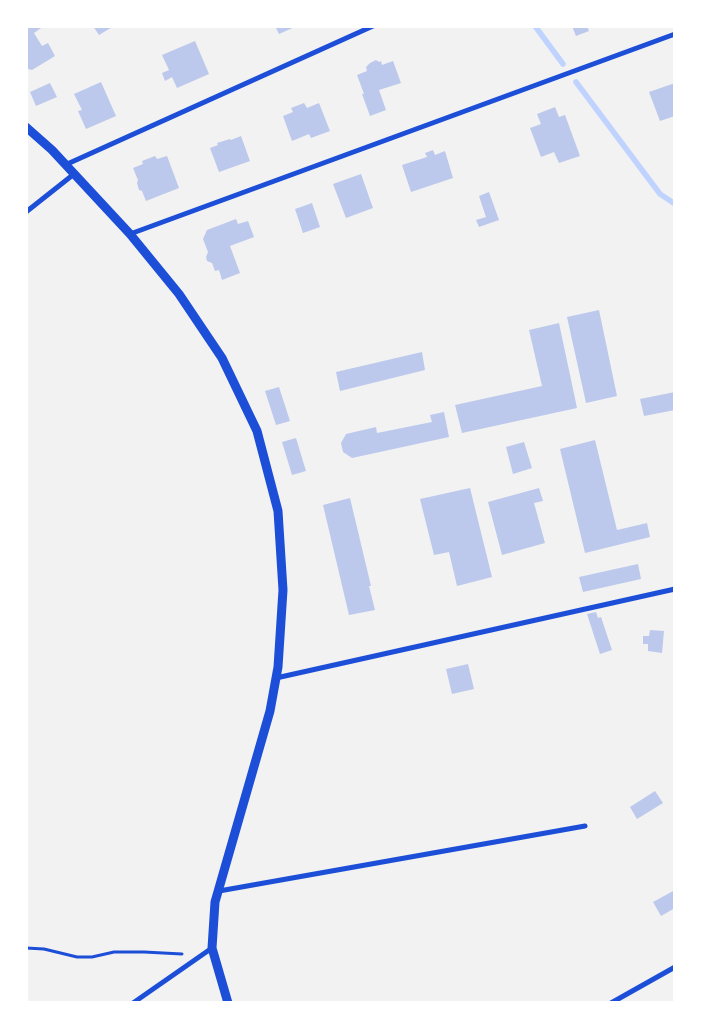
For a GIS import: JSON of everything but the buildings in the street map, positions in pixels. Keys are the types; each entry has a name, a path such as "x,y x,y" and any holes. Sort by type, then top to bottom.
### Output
{"street":[{"path":"65,165 373,26"},
{"path":"130,234 675,34"},
{"path":"26,127 52,150 130,234 179,294 222,358 257,431 278,511 282,590 278,667 270,711 215,902 212,948 228,1003"},
{"path":"26,212 74,174"},
{"path":"276,678 675,589"},
{"path":"218,891 585,826"},
{"path":"133,1003 212,948"},
{"path":"610,1003 675,967"}],"path":[{"path":"26,948 44,949 77,957 92,957 114,952 201,956"}],"waterway":[{"path":"535,26 563,64"},
{"path":"576,82 660,194 675,204"}]}
